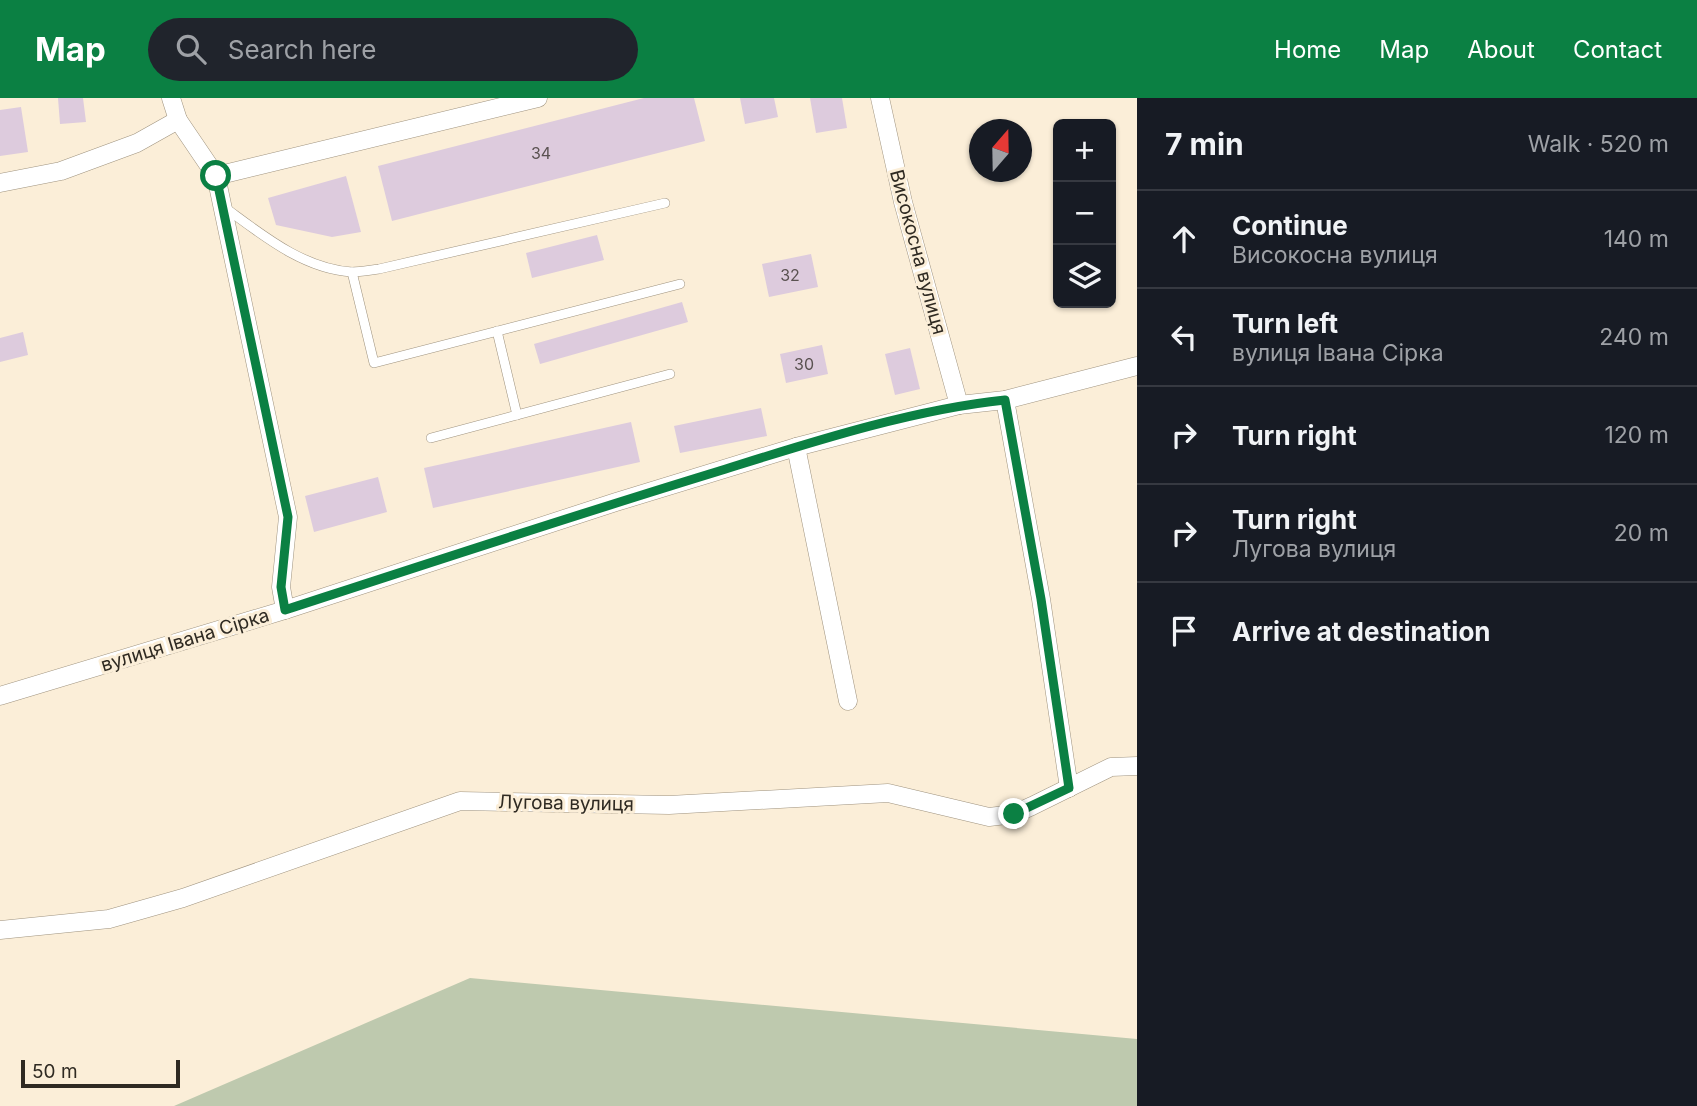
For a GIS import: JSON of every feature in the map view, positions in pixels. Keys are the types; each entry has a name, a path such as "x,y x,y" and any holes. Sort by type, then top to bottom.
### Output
{"street":[{"path":"171,98 178,120 216,176 288,517 281,587 285,610"},
{"path":"216,176 538,98"},
{"name":"Високосна вулиця","path":"880,98 903,202 959,405"},
{"path":"0,183 61,171 137,143 178,120"},
{"name":"вулиця Івана Сірка","path":"0,696 285,610 616,502 796,447 959,405 1005,400 1137,366"},
{"path":"1005,400 1041,599 1069,788"},
{"path":"796,447 848,701"},
{"name":"Лугова вулиця","path":"0,930 109,919 170,902 460,802 669,805 888,793 989,817 1014,814 1111,767 1137,766"}],"lane":[{"path":"222,206 276,244 321,266 352,272 379,269 665,204"},
{"path":"352,272 374,363 680,284"},
{"path":"497,331 517,415"},
{"path":"431,438 670,374"}],"green space":[{"path":"470,978 1137,1039 1137,1106 174,1106"}],"building":[{"path":"58,98 83,98 86,122 60,124"},
{"path":"644,98 694,98 705,141 392,221 378,166"},
{"path":"740,98 774,98 778,117 745,124"},
{"path":"810,98 842,98 847,128 816,133"},
{"path":"21,107 28,152 0,156 0,110"},
{"path":"346,176 361,232 332,237 276,225 268,198"},
{"path":"597,235 604,260 532,278 526,253"},
{"path":"811,254 818,287 769,297 762,264"},
{"path":"682,302 688,322 540,364 534,344"},
{"path":"23,332 28,355 0,362 0,338"},
{"path":"822,345 828,374 786,383 780,354"},
{"path":"910,348 920,389 895,395 885,354"},
{"path":"761,408 767,436 680,453 674,426"},
{"path":"631,422 640,462 433,508 424,468"},
{"path":"378,477 387,512 314,532 305,496"}],"route":[{"path":"216,176 288,517 281,587 285,610 616,502 796,447 959,405 1005,400 1041,599 1069,788 1014,814"}]}
